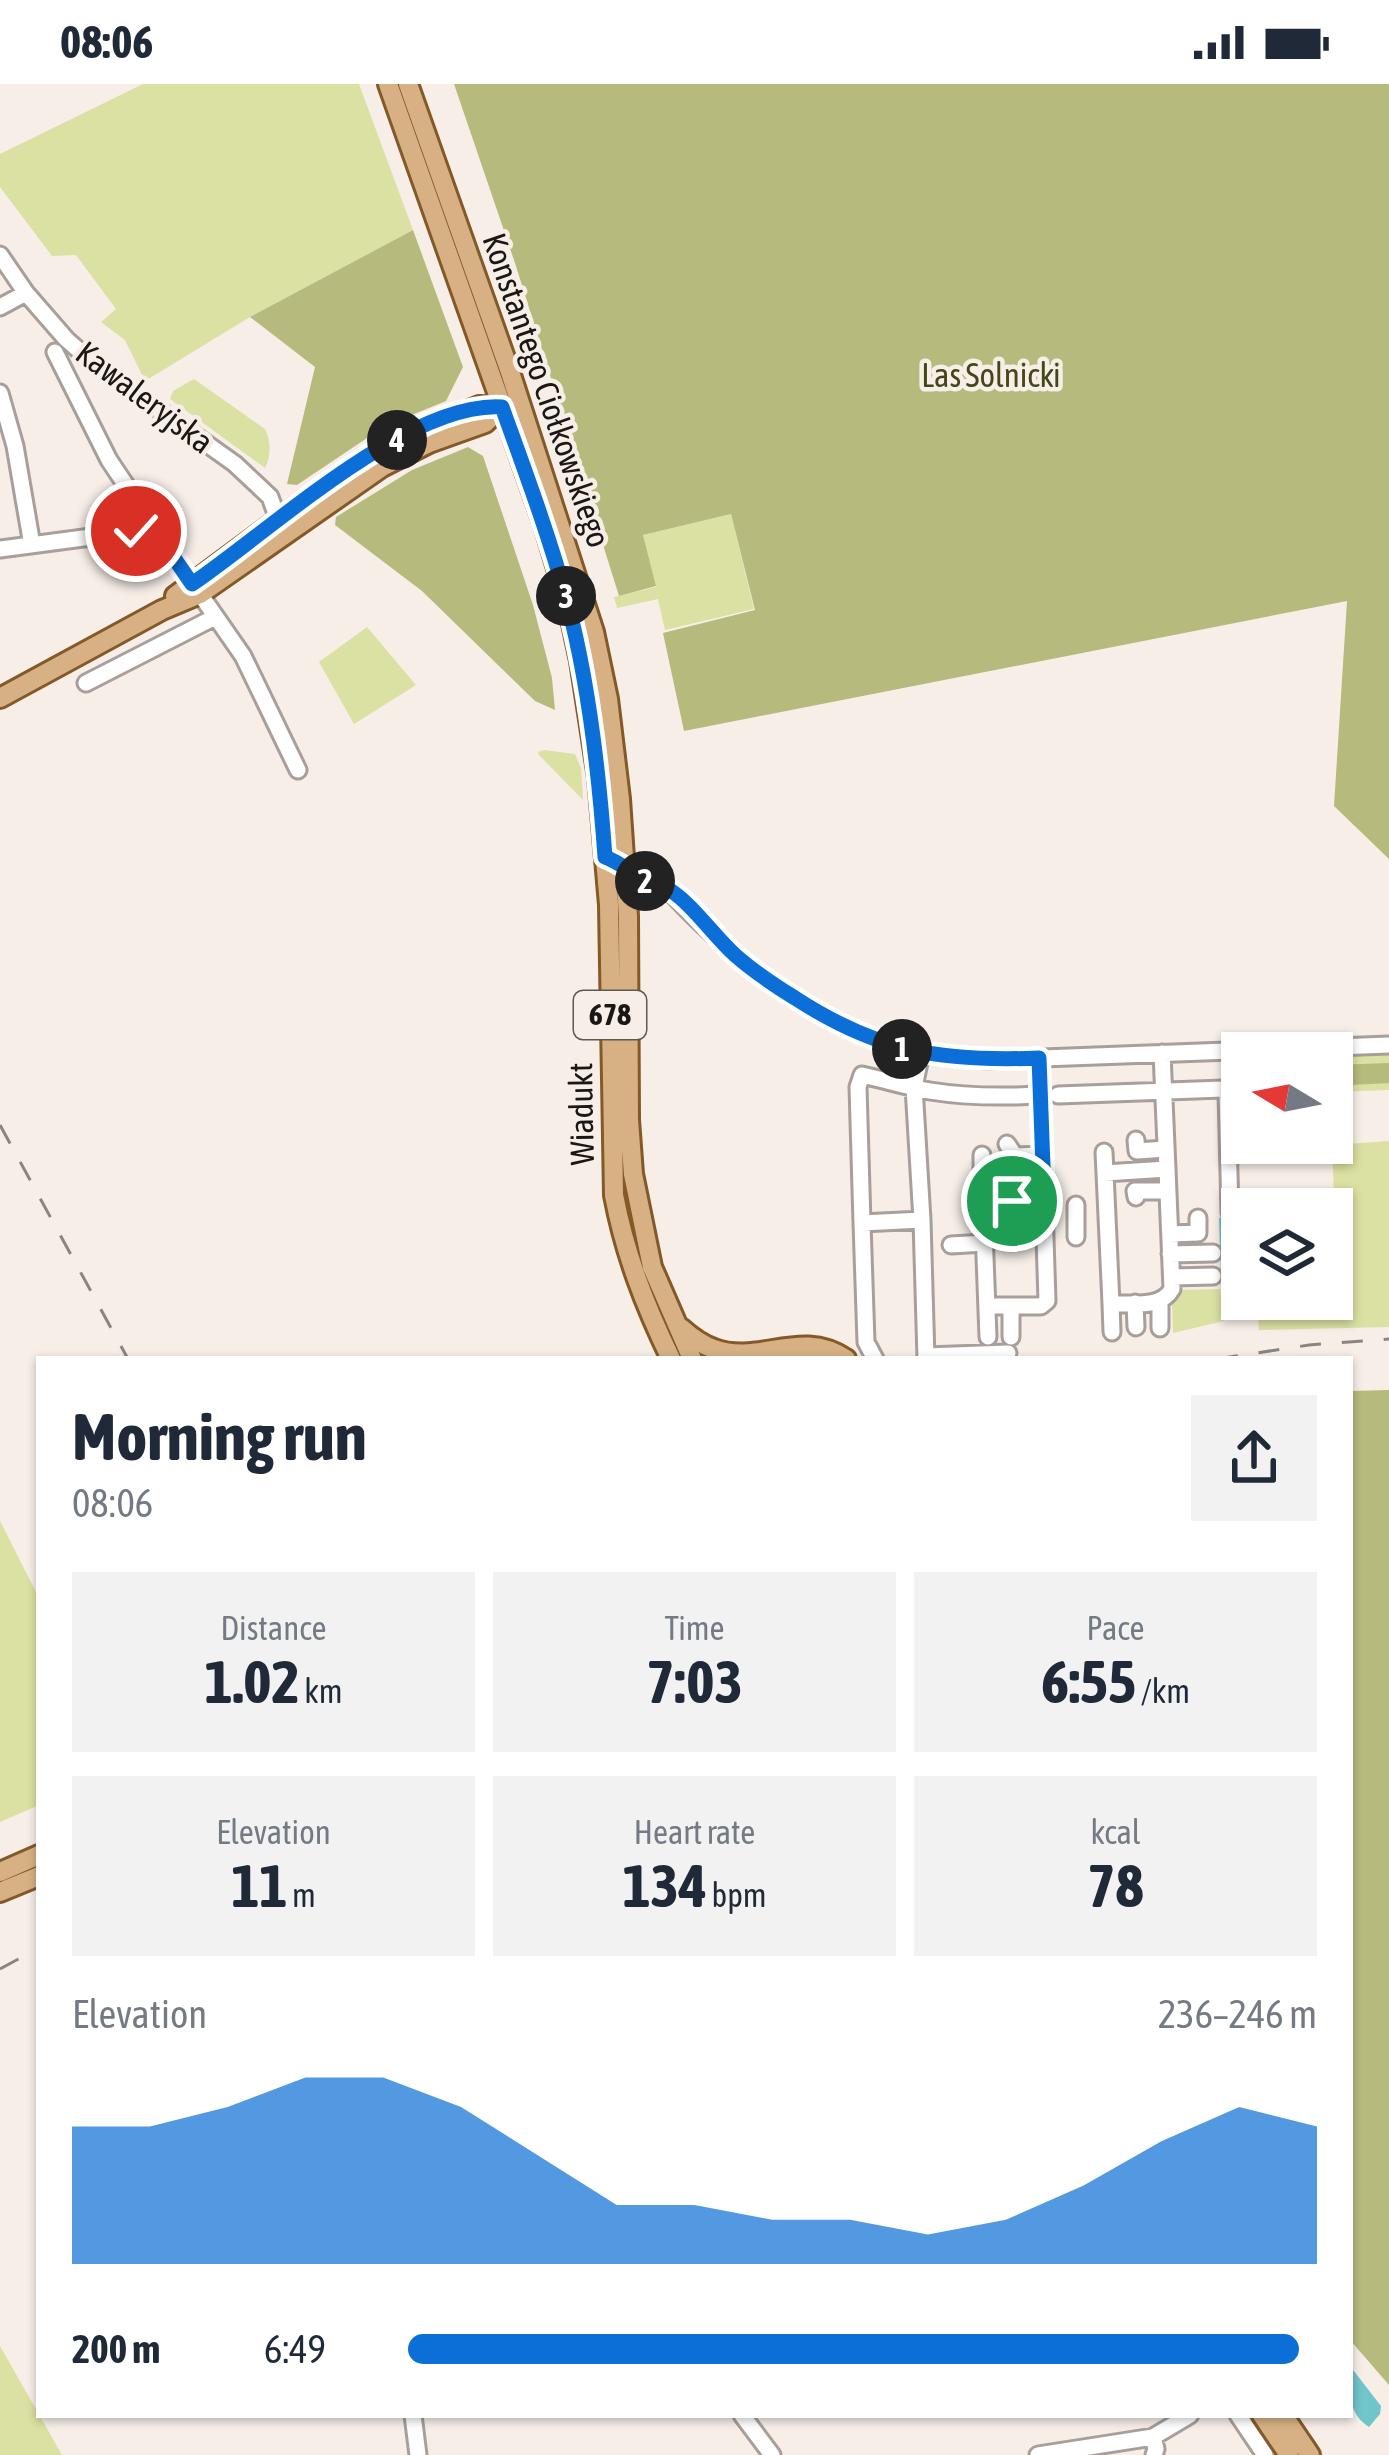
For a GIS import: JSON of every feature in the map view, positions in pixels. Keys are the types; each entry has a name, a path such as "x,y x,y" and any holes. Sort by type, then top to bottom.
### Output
{"main road":[{"name":"Konstantego Ciołkowskiego","path":"388,84 511,404"},
{"name":"Konstantego Ciołkowskiego","path":"408,84 561,550 614,861"},
{"path":"0,698 196,589 359,462 395,440 479,406 511,404"},
{"name":"Wiadukt","path":"614,861 609,905 612,1173 623,1241 670,1356"},
{"name":"Wiadukt","path":"614,861 627,905 633,1174 646,1246 691,1356"},
{"path":"636,1280 639,1309 658,1356"},
{"path":"675,1323 697,1341 727,1352 807,1345 841,1356"},
{"path":"0,1872 36,1856"},
{"path":"0,1892 36,1877"},
{"path":"1264,2418 1289,2455"},
{"path":"1285,2418 1310,2455"}],"street":[{"name":"Kawaleryjska","path":"0,255 48,320 92,362 235,464 260,503 282,526"},
{"path":"0,308 26,292"},
{"name":"Kawaleryjska","path":"55,352 109,460 243,656 298,770"},
{"path":"0,393 15,446 32,544"},
{"path":"0,549 136,531 150,523"},
{"path":"86,683 215,617"},
{"path":"614,861 668,888 738,958 788,994 850,1030 921,1053 988,1060 1389,1045"},
{"path":"921,1053 914,1087 926,1356"},
{"path":"1111,1304 1160,1302 1169,1295 1162,1053"},
{"path":"987,1306 1041,1306 1047,1301 1039,1058"},
{"path":"873,1356 866,1342 856,1072 914,1087 993,1097 1040,1095"},
{"path":"1058,1095 1223,1089 1227,1094 1229,1188"},
{"path":"1136,1140 1137,1151 1166,1149"},
{"path":"1007,1144 1013,1156 1042,1155"},
{"path":"1104,1152 1112,1332"},
{"path":"982,1155 988,1337"},
{"path":"1105,1173 1167,1169"},
{"path":"982,1177 1043,1174"},
{"path":"1136,1197 1135,1191 1168,1191"},
{"path":"1012,1201 1011,1196 1044,1194"},
{"path":"1076,1237 1076,1210 1107,1214"},
{"path":"1170,1234 1198,1233 1198,1218"},
{"path":"862,1223 922,1220"},
{"path":"951,1265 951,1241 985,1243"},
{"path":"1170,1254 1214,1253"},
{"path":"1172,1277 1213,1276"},
{"path":"1160,1302 1160,1328"},
{"path":"1135,1303 1136,1328"},
{"path":"939,1356 1010,1345 1010,1307"},
{"path":"412,2418 418,2455"},
{"path":"744,2418 772,2455"},
{"path":"1038,2455 1140,2441 1154,2446 1187,2418"},
{"path":"1240,2418 1265,2455"}],"green space":[{"path":"143,84 359,84 413,230 250,317 145,381 125,340 101,322 116,309 76,255 52,256 0,187 0,154"},
{"name":"Las Solnicki","path":"454,84 1389,84 1389,859 1334,806 1347,601 684,731 663,633 755,610 731,514 643,535 656,586 619,596"},
{"path":"413,230 463,367 446,401 385,426 297,485 287,484 315,367 250,317"},
{"path":"194,379 265,429 270,448 265,468 170,399 173,391"},
{"path":"468,447 483,456 533,605 552,678 555,710 535,701 422,591 335,525 336,517 412,470"},
{"path":"731,514 754,609 665,630 658,599 617,608 614,597 656,587 643,535"},
{"path":"367,627 416,685 354,724 319,662"},
{"path":"544,750 575,754 583,800 539,755"},
{"path":"1389,1050 1389,1090 1353,1091 1353,1053"},
{"path":"1389,1063 1389,1083 1353,1085 1353,1064"},
{"path":"1389,1141 1389,1327 1259,1330 1258,1320 1353,1320 1353,1188 1334,1188 1333,1164 1353,1164 1353,1144"},
{"path":"1220,1289 1224,1321 1173,1333 1172,1305 1181,1290"},
{"path":"1389,1390 1389,2385 1353,2343 1353,1391"},
{"path":"0,1521 36,1592 36,1806 0,1822"},
{"path":"0,2346 36,2409 36,2418 41,2418 62,2455 0,2455"}],"water":[{"path":"1353,2370 1381,2406 1369,2427 1353,2408"}],"railway":[{"path":"0,1125 126,1356"},
{"path":"1237,1356 1389,1339"},
{"path":"0,1969 36,1950"}],"route":[{"path":"136,531 150,523 192,584 395,440 479,406 502,407 568,604 592,729 605,857 668,888 761,976 850,1030 934,1055 1039,1058 1044,1194 1011,1196 1012,1201"}]}
